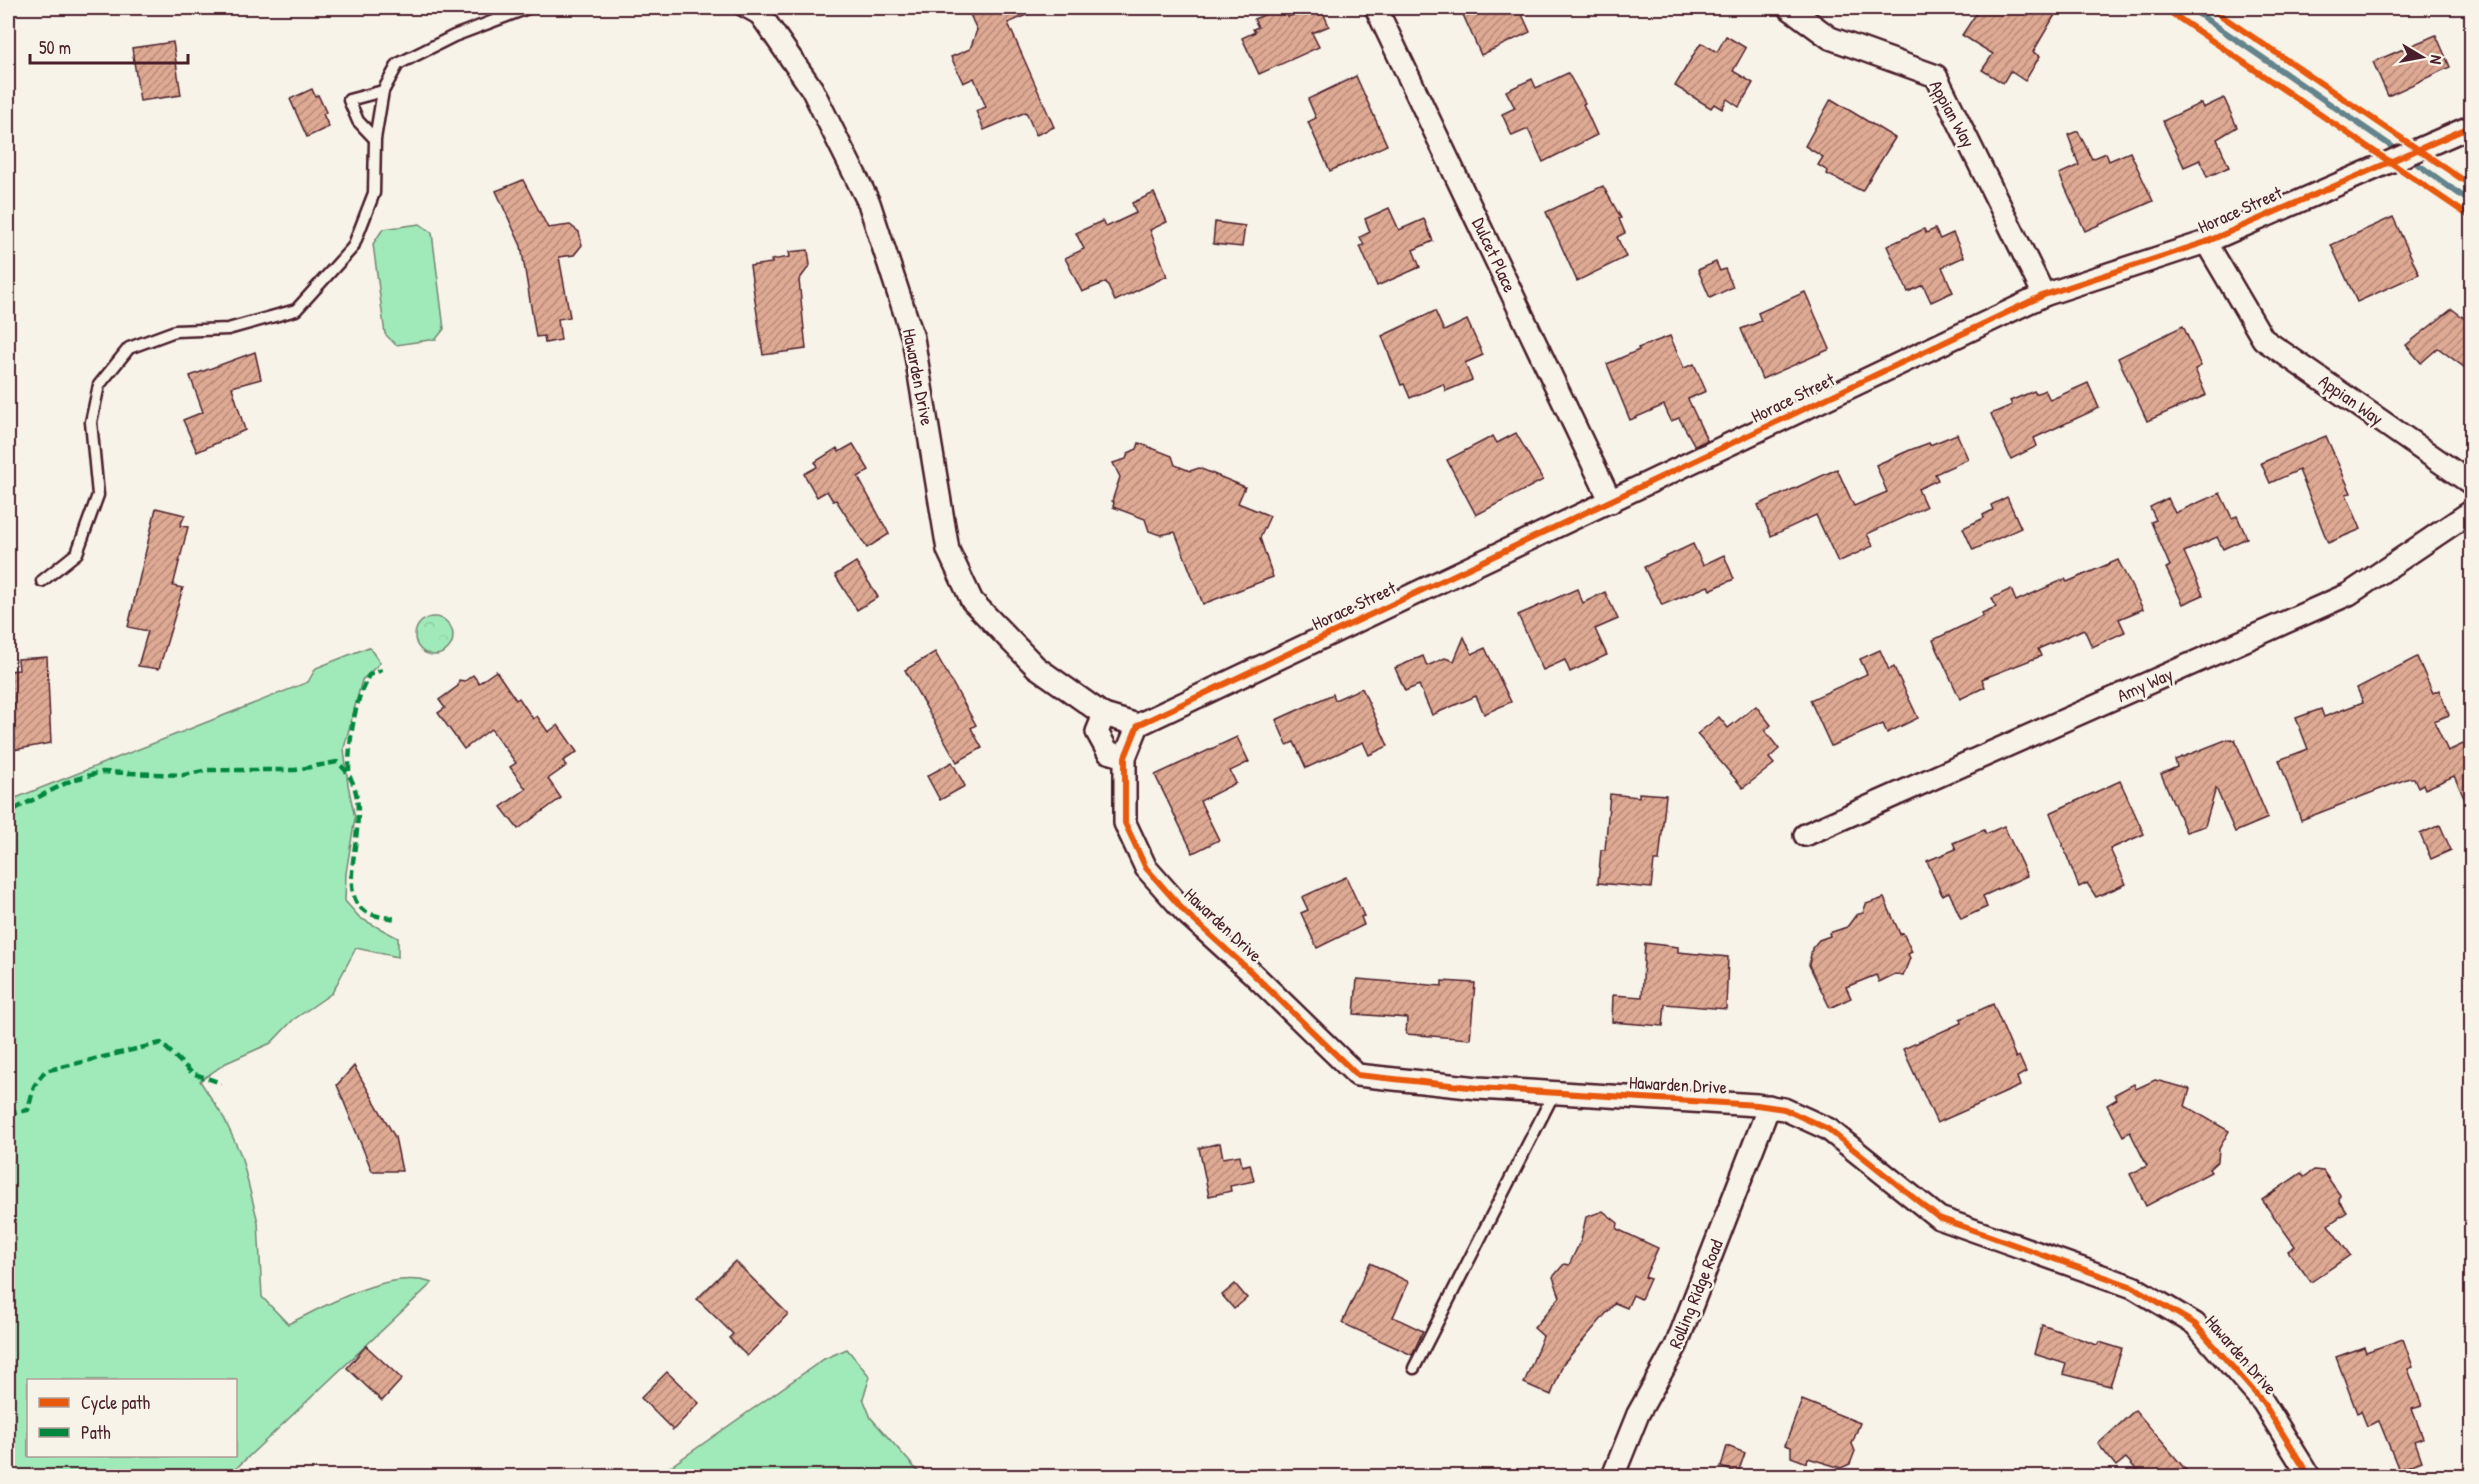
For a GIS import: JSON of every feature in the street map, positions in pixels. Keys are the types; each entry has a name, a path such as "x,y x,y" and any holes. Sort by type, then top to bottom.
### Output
{"street":[{"name":"Hawarden Drive","path":"756,8 812,89 869,203 913,338 948,550 972,602 1036,667 1104,715 1138,725 1125,757 1125,823 1146,868 1185,912 1250,971 1357,1075 1389,1081 1769,1106 1801,1114 1828,1129 1939,1218 2133,1287 2196,1324 2263,1402 2309,1476"},
{"name":"Dulcet Place","path":"1376,8 1611,502"},
{"name":"Appian Way","path":"1789,8 1830,38 1936,76 2044,295"},
{"name":"Horace Street","path":"1138,725 2044,295 2206,242 2332,185 2406,157 2472,126"},
{"name":"Appian Way","path":"2206,242 2263,339 2472,484"},
{"name":"Amy Way","path":"1805,835 2349,594 2472,511"},
{"path":"1104,715 1097,732 1108,752 1125,757"},
{"name":"Rolling Ridge Road","path":"1613,1476 1638,1414 1676,1346 1769,1106"}],"lane":[{"path":"42,581 77,553 98,495 91,423 99,385 129,348 175,331 228,329 296,309 353,247 374,193 375,139 383,91 398,64 453,36 528,8"},
{"path":"738,8 769,26"},
{"path":"375,139 358,120 349,100 383,91"},
{"path":"1414,1368 1554,1093"}],"green space":[{"path":"420,224 432,233 444,329 436,339 396,345 385,334 373,244 383,229"},
{"path":"434,617 447,623 453,636 447,649 434,655 421,649 415,636 421,623"},
{"path":"369,647 380,663 362,680 344,748 355,818 346,873 345,901 360,918 398,938 398,957 356,948 332,993 293,1020 271,1043 226,1063 200,1081 224,1118 241,1155 258,1222 262,1297 288,1324 339,1299 378,1285 415,1280 432,1283 228,1476 8,1476 8,801 308,682 316,668"},
{"path":"847,1349 870,1377 863,1398 871,1418 922,1476 657,1476 824,1359"}],"building":[{"path":"967,8 1043,8 1008,23 1054,127 1036,135 1026,112 984,130 976,111 986,107 974,78 963,83 951,57 970,49 977,30"},
{"path":"1261,8 1284,8 1288,17 1309,8 1321,8 1329,26 1312,33 1319,47 1259,74 1242,38 1255,32 1253,29 1258,27 1254,19 1264,15"},
{"path":"1460,8 1519,8 1530,32 1481,55"},
{"path":"1980,8 2059,8 2033,52 2040,56 2025,81 2010,71 2003,83 1982,70 1993,54 1962,35"},
{"path":"2436,35 2450,67 2388,96 2373,62"},
{"path":"1726,36 1746,48 1733,71 1753,83 1739,107 1727,99 1722,109 1714,104 1711,108 1675,86 1702,43 1717,52"},
{"path":"173,42 181,95 140,101 132,48"},
{"path":"1568,73 1585,103 1583,104 1597,135 1543,162 1528,129 1512,136 1502,114 1515,108 1506,91 1532,79 1536,88"},
{"path":"1356,76 1387,145 1330,171 1308,122 1316,118 1308,99"},
{"path":"312,89 315,96 318,95 326,112 323,114 329,127 307,137 290,99"},
{"path":"2224,98 2237,127 2217,139 2229,167 2207,177 2200,160 2184,167 2163,121 2201,103 2203,108"},
{"path":"1831,99 1895,138 1862,191 1827,174 1828,171 1818,165 1823,157 1805,146"},
{"path":"2078,131 2092,159 2106,153 2109,161 2130,152 2153,201 2085,231 2059,174 2079,165 2068,135"},
{"path":"523,180 548,228 570,225 579,232 582,245 574,255 559,257 570,317 558,319 561,340 545,343 544,336 536,337 521,246 496,191"},
{"path":"1603,186 1621,218 1619,219 1625,233 1617,237 1626,257 1577,281 1546,212"},
{"path":"1154,193 1167,222 1150,230 1167,276 1115,301 1106,282 1082,292 1065,258 1084,249 1076,233 1102,221 1106,227 1136,213 1132,203"},
{"path":"1389,208 1399,230 1424,219 1433,241 1413,250 1420,267 1377,286 1360,246 1364,245 1360,237 1370,232 1365,219"},
{"path":"2393,217 2419,274 2357,302 2331,245"},
{"path":"1215,222 1245,226 1242,247 1213,244"},
{"path":"1924,229 1926,233 1935,229 1940,239 1953,233 1964,257 1942,267 1953,292 1931,302 1923,285 1908,292 1887,246"},
{"path":"808,250 810,265 799,280 806,349 763,355 750,266 772,263 771,260 790,257 789,252"},
{"path":"1716,262 1720,271 1725,269 1733,287 1710,298 1698,270"},
{"path":"1805,292 1830,349 1762,379 1741,329 1761,321 1758,313"},
{"path":"2452,309 2472,324 2472,373 2438,348 2421,363 2406,345"},
{"path":"1435,311 1444,331 1467,320 1483,355 1465,363 1472,380 1446,391 1443,384 1410,398 1404,384 1401,385 1382,336"},
{"path":"2183,326 2201,366 2195,369 2206,395 2147,421 2118,358"},
{"path":"1670,336 1684,368 1694,364 1706,391 1688,399 1707,440 1695,446 1679,418 1671,421 1664,405 1630,420 1607,364 1639,350 1638,348"},
{"path":"255,352 261,379 232,387 245,430 197,452 183,420 203,412 190,376"},
{"path":"2088,383 2099,408 2034,438 2037,446 2011,459 1991,414 2012,405 2010,401 2034,391 2036,394 2045,390 2050,400"},
{"path":"1516,433 1543,480 1476,515 1447,460 1493,436 1497,443"},
{"path":"1957,434 1968,459 1935,474 1938,480 1918,489 1926,507 1867,534 1873,546 1838,562 1816,515 1771,536 1758,505 1837,469 1854,506 1887,492 1876,465 1910,450"},
{"path":"2326,436 2351,493 2346,494 2361,529 2328,543 2299,470 2270,483 2261,463"},
{"path":"1139,443 1172,456 1175,465 1190,471 1199,468 1245,487 1238,503 1270,516 1260,538 1273,577 1203,604 1175,532 1160,535 1149,531 1145,519 1113,507 1114,502 1112,501 1120,477 1113,463 1126,459 1128,453 1137,449"},
{"path":"853,444 869,470 858,477 889,534 867,548 836,500 833,501 827,491 817,497 804,474 817,467 815,462 837,448 839,452"},
{"path":"2220,493 2232,518 2237,516 2247,538 2223,549 2217,537 2184,552 2203,595 2183,604 2166,568 2170,566 2151,522 2156,520 2150,507 2168,498 2175,513"},
{"path":"2007,497 2021,528 1973,550 1963,528 1984,518 1983,515 1993,510 1991,505"},
{"path":"156,508 185,515 180,526 188,527 173,586 183,588 159,669 138,666 148,631 128,627"},
{"path":"1693,544 1703,565 1724,555 1734,579 1710,590 1708,586 1662,605 1644,567"},
{"path":"2118,560 2143,609 2119,619 2125,632 2092,647 2084,629 2038,649 2041,656 1982,679 1985,687 1960,699 1933,640 1983,616 1982,613 1996,607 1992,598 2011,589 2016,601 2065,579 2067,582"},
{"path":"856,562 878,597 857,610 835,575"},
{"path":"1577,589 1583,603 1605,592 1618,619 1595,629 1607,655 1570,672 1565,660 1543,670 1518,615"},
{"path":"1464,637 1472,654 1485,648 1511,702 1484,714 1476,696 1432,715 1419,685 1405,691 1395,668 1423,656 1427,666 1445,658 1454,661"},
{"path":"1880,650 1889,670 1894,667 1918,718 1887,733 1883,724 1831,746 1810,700 1867,674 1860,659"},
{"path":"935,652 976,725 971,728 982,748 957,762 905,670"},
{"path":"47,657 51,743 8,751 8,671 19,670 18,659"},
{"path":"2417,657 2433,693 2439,690 2449,715 2434,721 2448,751 2472,740 2472,815 2454,776 2425,789 2423,784 2418,787 2414,778 2409,778 2301,820 2279,760 2308,749 2296,718 2321,709 2324,717 2363,702 2357,688"},
{"path":"496,671 516,700 519,698 533,719 537,716 548,732 558,725 577,752 563,761 566,766 548,779 561,798 518,829 501,807 526,789 510,767 516,763 491,729 464,749 438,713 445,708 439,700 458,686 459,680 465,681 473,675 479,683"},
{"path":"1362,688 1388,746 1369,755 1363,742 1306,768 1294,742 1287,745 1276,720 1333,694 1335,700"},
{"path":"1756,706 1771,725 1765,731 1779,749 1769,758 1774,764 1743,788 1697,734 1719,717 1728,728"},
{"path":"1237,737 1249,762 1230,771 1236,783 1200,801 1219,840 1193,853 1155,775"},
{"path":"2228,739 2235,740 2268,818 2235,832 2216,788 2205,826 2186,832 2161,774 2177,767 2175,760"},
{"path":"952,762 965,786 940,800 927,776"},
{"path":"2120,781 2144,834 2110,849 2126,884 2096,897 2087,883 2079,887 2050,813"},
{"path":"1639,793 1666,795 1659,861 1654,861 1651,888 1598,883 1601,850 1605,850 1610,794 1639,797"},
{"path":"2440,825 2451,850 2431,859 2420,834"},
{"path":"2004,826 2027,876 1983,896 1987,907 1961,919 1949,892 1942,895 1927,861 1956,849 1953,843 1984,830 1986,834"},
{"path":"1346,877 1364,916 1361,917 1364,925 1317,948 1301,913 1308,910 1302,897"},
{"path":"1884,898 1900,934 1903,933 1912,952 1908,954 1910,958 1903,976 1895,974 1879,982 1876,975 1846,987 1851,998 1830,1008 1809,965 1812,948 1819,940 1830,936 1829,933 1847,927 1856,915 1863,913 1866,904"},
{"path":"1645,943 1678,947 1678,952 1728,957 1726,1009 1665,1004 1663,1026 1612,1022 1613,995 1642,997"},
{"path":"1357,979 1442,986 1442,981 1475,983 1470,1039 1406,1034 1407,1018 1354,1014"},
{"path":"1993,1004 2016,1058 2019,1056 2026,1072 2017,1077 2020,1086 1937,1123 1903,1049 1961,1023 1960,1019"},
{"path":"354,1066 395,1137 402,1171 372,1171 337,1085"},
{"path":"2155,1080 2190,1089 2185,1106 2229,1131 2219,1149 2218,1161 2209,1169 2211,1172 2146,1206 2130,1174 2147,1166 2130,1132 2123,1136 2107,1105 2117,1099 2115,1094 2134,1084 2136,1089"},
{"path":"1220,1143 1223,1158 1240,1155 1242,1166 1250,1164 1254,1181 1230,1186 1231,1191 1209,1196 1199,1148"},
{"path":"2314,1170 2323,1171 2340,1195 2339,1201 2347,1212 2328,1225 2350,1255 2311,1282 2288,1251 2295,1246 2262,1200 2301,1173 2304,1177"},
{"path":"1603,1211 1618,1223 1617,1229 1658,1248 1645,1277 1650,1279 1641,1299 1633,1295 1627,1308 1615,1303 1563,1364 1551,1395 1524,1383 1543,1336 1534,1328 1560,1297 1553,1277 1564,1264 1569,1265 1581,1240 1586,1217"},
{"path":"735,1261 788,1314 747,1356 729,1338 733,1334 697,1299"},
{"path":"1370,1263 1409,1282 1393,1317 1423,1331 1412,1355 1342,1323"},
{"path":"1235,1284 1247,1298 1234,1309 1222,1295"},
{"path":"2042,1325 2097,1345 2099,1342 2122,1349 2110,1386 2063,1374 2066,1364 2034,1354"},
{"path":"2403,1339 2413,1367 2408,1369 2422,1406 2412,1409 2423,1438 2415,1441 2422,1461 2399,1470 2379,1421 2367,1426 2361,1411 2357,1413 2336,1357 2364,1347 2366,1352"},
{"path":"366,1346 402,1379 382,1401 347,1368"},
{"path":"667,1372 699,1403 673,1430 641,1398"},
{"path":"1802,1400 1860,1423 1852,1444 1855,1451 1850,1464 1841,1468 1808,1458 1807,1463 1791,1457 1791,1447 1785,1445"},
{"path":"2135,1410 2191,1476 2142,1476 2126,1458 2116,1466 2098,1444"},
{"path":"1727,1446 1745,1453 1738,1473 1721,1467"}],"waterway":[{"path":"2190,8 2400,152"},
{"path":"2409,158 2472,203"}],"marked path":[{"path":"349,771 351,734 356,709 369,675 382,670"},
{"path":"8,822 17,808 72,780 102,772 184,775 208,770 295,770 337,762 351,778 357,797 358,818 352,880 354,896 365,912 397,919"},
{"path":"8,1114 28,1110 34,1086 45,1071 161,1043 192,1073 221,1083"}],"cycle path":[{"path":"2164,8 2472,218"},
{"path":"2210,8 2472,186"},
{"path":"2309,1476 2263,1402 2195,1324 2133,1287 1939,1218 1828,1129 1784,1109 1757,1105 1478,1088 1357,1075 1250,971 1185,912 1146,868 1125,823 1125,757 1138,725 2044,295 2206,242 2472,126"}]}
